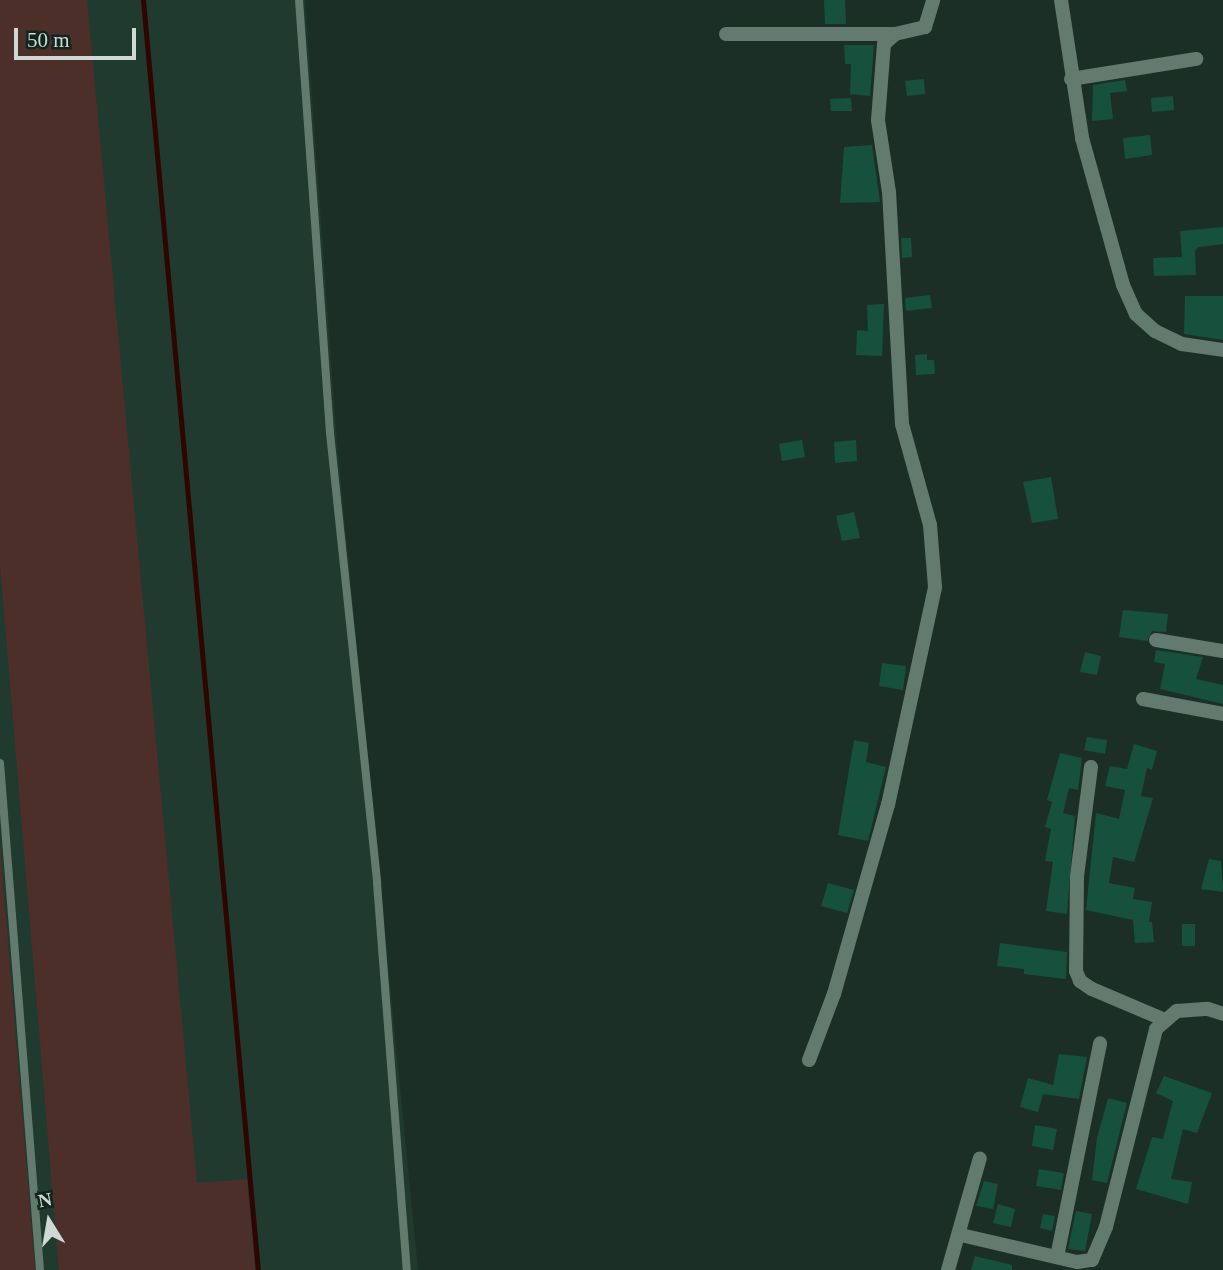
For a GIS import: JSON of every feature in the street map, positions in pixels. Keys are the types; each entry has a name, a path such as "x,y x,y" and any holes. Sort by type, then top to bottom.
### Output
{"street":[{"path":"726,34 895,34 925,27 933,0"},
{"path":"1061,0 1071,79 1100,214 1136,314 1155,331 1182,344 1223,350"},
{"path":"808,1060 834,994 888,805 935,587 930,526 902,424 889,192 878,120 880,56 884,44 895,34"},
{"path":"1071,79 1196,59"},
{"path":"1156,640 1223,651"},
{"path":"1143,699 1223,714"},
{"path":"1091,767 1077,877 1076,971 1080,981 1092,989 1164,1020"},
{"path":"961,1234 1077,1262 1092,1260 1098,1251 1150,1041 1164,1020 1177,1011 1208,1009 1223,1014"},
{"path":"1057,1257 1100,1043"},
{"path":"948,1270 961,1234 980,1158"}],"lane":[{"path":"299,0 330,433 377,883 407,1270"},
{"path":"0,763 40,1270"}],"shaded area":[{"path":"0,0 305,0 337,444 418,1270 0,1270"},
{"path":"0,0 87,0 197,1183 247,1179 255,1270 59,1270 0,563"},
{"path":"0,846 35,1270 0,1270"}],"building":[{"path":"824,0 845,0 846,24 825,24"},
{"path":"844,45 874,45 870,96 850,94 851,64 845,64"},
{"path":"924,79 925,94 907,96 905,81"},
{"path":"1125,80 1127,91 1110,93 1113,119 1092,121 1093,85"},
{"path":"1173,96 1174,110 1152,112 1151,98"},
{"path":"851,98 852,111 831,111 830,99"},
{"path":"1150,135 1152,155 1125,159 1123,138"},
{"path":"872,145 880,202 840,203 844,147"},
{"path":"1223,227 1223,244 1198,247 1195,251 1196,275 1154,276 1153,258 1182,257 1180,231"},
{"path":"901,238 911,238 912,257 902,258"},
{"path":"930,295 932,308 906,311 905,298"},
{"path":"1185,296 1223,296 1223,340 1184,334"},
{"path":"884,304 882,356 856,355 857,330 868,331 867,305"},
{"path":"927,354 927,360 934,360 935,374 916,375 915,355"},
{"path":"802,440 805,457 782,461 779,444"},
{"path":"856,440 857,461 835,463 834,442"},
{"path":"1051,477 1058,519 1032,523 1023,482"},
{"path":"854,512 860,538 842,541 836,516"},
{"path":"1123,610 1168,614 1166,632 1152,631 1147,641 1119,637"},
{"path":"1156,650 1203,657 1196,679 1223,685 1223,704 1160,689 1165,664 1154,662"},
{"path":"1085,652 1101,656 1097,675 1080,672"},
{"path":"882,663 906,666 903,690 879,686"},
{"path":"1087,737 1107,740 1105,754 1084,750"},
{"path":"854,740 869,743 866,762 886,767 868,841 838,835"},
{"path":"1134,744 1157,751 1152,770 1147,768 1141,796 1153,798 1134,862 1113,857 1109,883 1135,888 1133,899 1152,902 1149,922 1152,922 1154,942 1135,943 1133,920 1086,910 1096,813 1119,819 1125,790 1105,786 1110,766 1127,769"},
{"path":"1060,753 1082,758 1078,790 1069,788 1063,813 1075,816 1067,914 1046,911 1053,862 1045,861 1051,829 1045,827 1052,802 1047,800"},
{"path":"1209,859 1221,861 1223,892 1201,889"},
{"path":"828,883 854,890 847,913 821,906"},
{"path":"1182,924 1195,924 1195,946 1182,946"},
{"path":"1000,943 1067,952 1066,979 1024,974 1024,969 997,966"},
{"path":"1059,1054 1087,1057 1079,1099 1043,1094 1038,1112 1020,1107 1028,1078 1053,1085"},
{"path":"1164,1076 1212,1093 1197,1133 1183,1129 1171,1179 1192,1182 1188,1204 1136,1189 1152,1137 1163,1139 1173,1101 1156,1093"},
{"path":"1108,1098 1127,1103 1107,1183 1092,1180 1097,1138"},
{"path":"1035,1125 1057,1129 1053,1150 1032,1146"},
{"path":"1039,1169 1064,1173 1061,1190 1036,1186"},
{"path":"984,1181 998,1184 993,1209 976,1206"},
{"path":"998,1204 1015,1209 1011,1227 993,1223"},
{"path":"1076,1211 1092,1214 1085,1251 1068,1249"},
{"path":"1043,1214 1055,1216 1052,1231 1040,1228"},
{"path":"975,1256 1012,1265 1012,1270 971,1270"}],"waterway":[{"path":"143,0 258,1270"}]}
